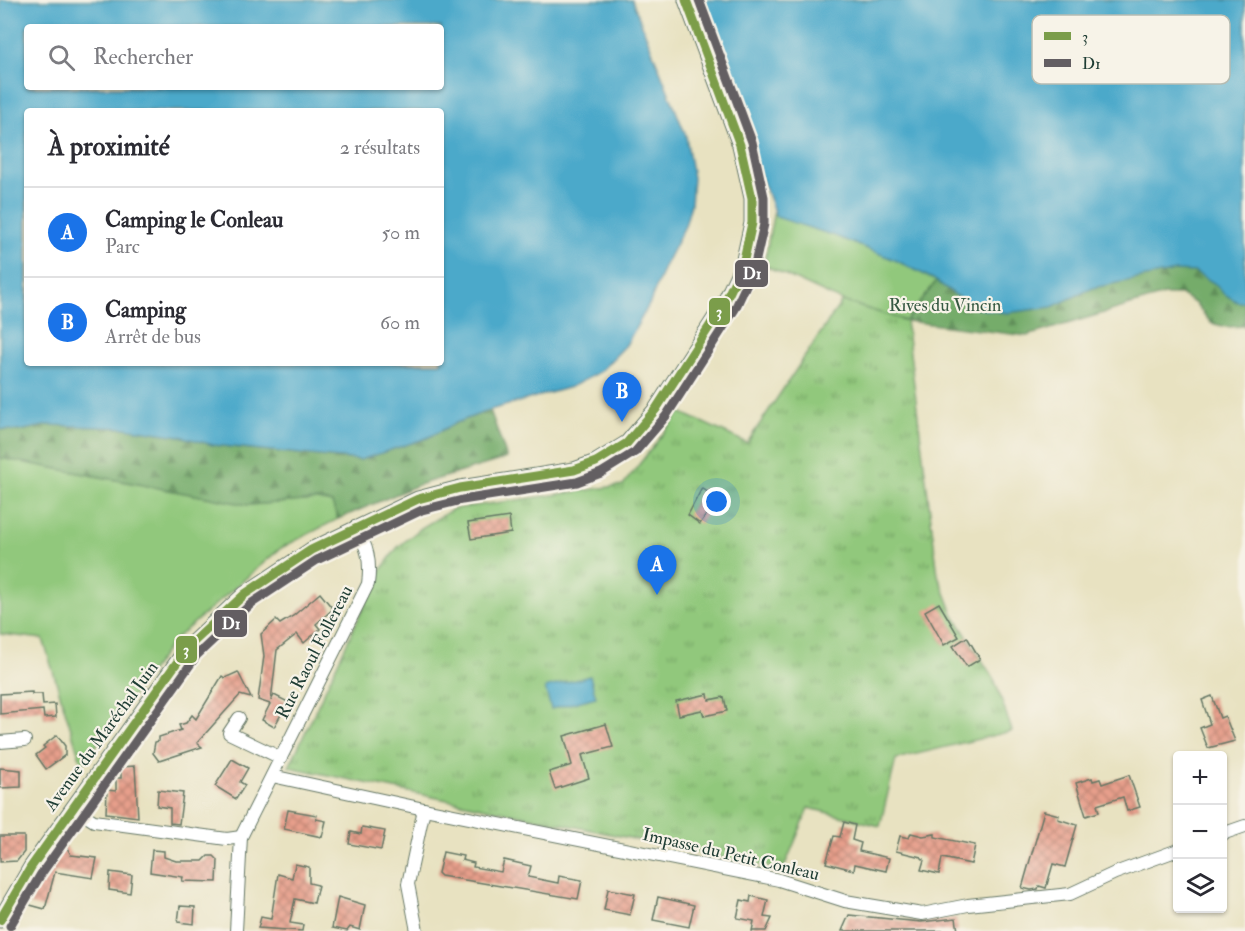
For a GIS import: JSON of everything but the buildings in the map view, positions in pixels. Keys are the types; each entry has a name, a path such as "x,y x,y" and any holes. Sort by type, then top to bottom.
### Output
{"street":[{"name":"Avenue du Maréchal Juin","path":"0,920 31,867 188,647 220,614 273,574 355,527 439,492 574,470 614,453 635,435 656,409 718,313 743,264 752,223 752,198 740,146 686,0"},
{"name":"Rue Raoul Follereau","path":"236,931 241,837 368,584 370,565 367,550 355,527"},
{"path":"239,718 229,733 281,758"},
{"path":"0,742 25,740"},
{"name":"Impasse du Petit Conleau","path":"272,776 779,880 844,901 922,914 968,905 1070,894 1115,873 1173,852"},
{"path":"73,808 94,821 227,839 241,837"},
{"path":"417,931 408,884 424,809"},
{"path":"1227,832 1245,826"}],"green space":[{"path":"774,210 944,271 906,321 842,301 764,265"},
{"name":"Rives du Vincin","path":"1201,265 1245,295 1245,326 1226,327 1211,323 1196,304 1182,295 1164,295 1027,336 906,321 944,271 1136,271"},
{"path":"842,301 906,321 938,575 954,616 995,681 1012,731 896,759 880,826 809,808 783,870 289,767 381,570 397,548 421,528 453,509 623,485 680,412 747,443"},
{"path":"490,410 507,458 418,485 338,519 332,503 318,500 248,505 0,458 0,429 19,431 49,425 125,428 180,436 213,445 360,460 427,438 456,423"},
{"path":"0,458 248,505 318,500 332,503 338,519 281,548 173,641 82,765 43,639 0,634"}],"water":[{"path":"0,0 632,0 686,136 693,178 691,204 685,226 664,267 650,303 626,345 600,372 571,387 490,410 456,423 427,438 360,460 213,445 180,436 125,428 49,425 19,431 0,429"},
{"path":"695,0 1245,0 1245,302 1237,302 1223,293 1214,283 1195,272 1175,271 1093,288 1052,307 1007,313 974,308 933,279 895,260 835,236 776,217"},
{"path":"590,676 596,697 551,709 545,688"}],"transit line":[{"name":"3","path":"0,920 31,867 188,647 245,594 311,550 418,499 460,488 574,470 596,462 627,443 656,409 724,304 743,264 752,223 752,198 740,145 686,0"},
{"name":"D1","path":"10,926 41,874 197,655 252,603 317,560 422,510 462,500 577,482 601,473 635,452 666,416 735,309 754,268 764,224 764,197 752,142 699,0"}],"place":[{"name":"Camping","path":"622,422"},
{"name":"Camping le Conleau","path":"657,595"}]}
